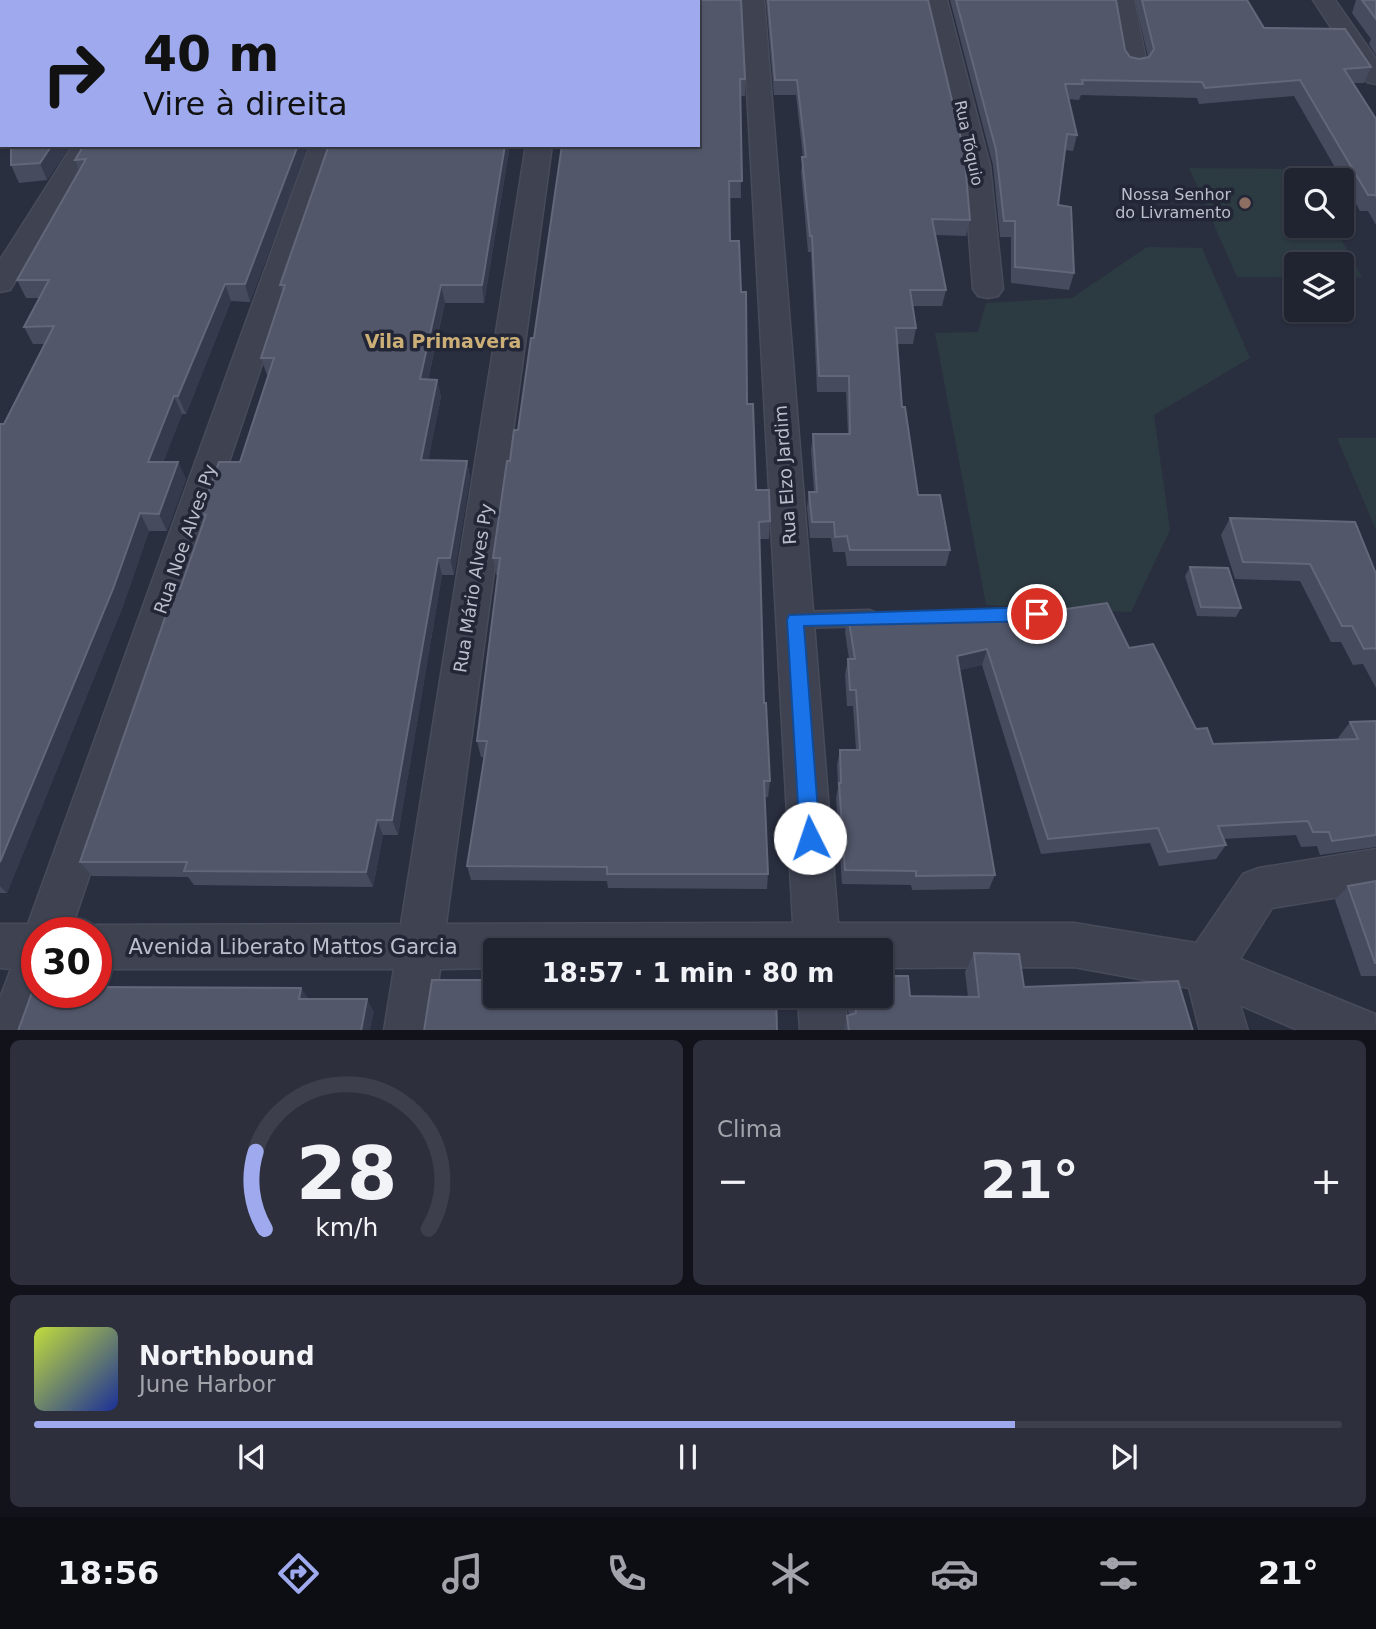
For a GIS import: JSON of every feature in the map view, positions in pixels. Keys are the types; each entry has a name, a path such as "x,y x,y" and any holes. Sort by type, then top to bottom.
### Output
{"street":[{"name":"Rua Elzo Jardim","path":"753,0 816,938"},
{"name":"Rua Tóquio","path":"936,0 977,166 988,289"},
{"path":"1123,0 1135,65"},
{"path":"1324,0 1376,78"},
{"path":"0,283 85,147"},
{"name":"Rua Noe Alves Py","path":"53,917 322,147"},
{"name":"Rua Mário Alves Py","path":"408,1030 539,147"},
{"path":"1224,1030 1207,968 1259,889 1376,870"},
{"name":"Avenida Liberato Mattos Garcia","path":"893,948 1074,945 1207,968 1356,1030"},
{"path":"0,947 21,947"},
{"name":"Avenida Liberato Mattos Garcia","path":"112,947 483,947"},
{"path":"11,1030 21,1004"},
{"path":"822,1008 824,1030"}],"lane":[{"path":"795,620 889,618"}],"shaded area":[{"path":"1189,168 1284,169 1284,238 1341,238 1348,252 1284,252 1284,277 1237,277"},
{"path":"1147,247 1202,248 1250,358 1154,415 1170,530 1131,612 986,605 935,333 978,332 986,303 1072,298"},
{"path":"1354,262 1362,277 1354,277"},
{"path":"1337,438 1376,438 1376,530"}],"building":[{"path":"700,0 741,0 745,79 740,79 742,181 729,181 730,241 739,241 741,292 746,292 747,404 753,404 756,490 769,490 770,521 759,522 764,703 770,781 764,781 768,874 607,874 607,867 467,866 487,741 477,741 500,558 493,558 507,461 510,461 514,430 518,430 531,338 534,338 562,147 700,147"},
{"path":"768,0 928,0 964,151 970,220 932,219 946,290 910,290 916,328 896,328 902,407 905,407 918,495 940,495 950,550 850,550 847,536 835,537 834,522 812,522 809,492 817,492 813,434 850,434 849,376 819,376 812,236 802,157 806,157 797,80 775,80"},
{"path":"956,0 1116,0 1125,50 1130,57 1139,59 1149,57 1154,49 1142,0 1247,0 1264,28 1345,29 1371,67 1344,69 1376,119 1376,196 1368,195 1300,80 1205,88 1202,82 1082,80 1083,84 1065,84 1077,135 1067,134 1058,205 1071,207 1074,273 1015,267 1015,221 1004,221 996,150"},
{"path":"1362,0 1376,0 1376,19"},
{"path":"11,147 51,147 40,163 11,165"},
{"path":"83,147 297,147 245,284 225,284 178,396 174,396 148,462 178,462 159,514 140,513 113,589 0,862 0,424 4,424 54,326 24,327 49,280 17,280 86,159 75,160"},
{"path":"328,147 505,147 482,285 441,285 420,379 437,380 421,460 467,461 450,558 438,558 392,820 377,820 366,872 184,871 187,862 80,862 175,589 180,589 206,515 200,515 219,462 240,462 274,358 261,358 285,285 280,285"},
{"path":"1230,518 1355,522 1376,574 1376,650 1364,649 1352,626 1342,626 1310,564 1243,562"},
{"path":"1190,567 1228,568 1241,608 1201,607"},
{"path":"1107,603 1129,648 1153,644 1196,729 1207,728 1213,744 1358,739 1350,722 1376,721 1376,835 1332,841 1329,832 1313,832 1308,821 1218,826 1226,845 1168,852 1158,828 1048,839 987,649 957,656 995,875 916,876 916,871 845,870 839,783 840,750 860,750 856,690 850,690 848,659 855,659 848,615 1030,609 1032,613 1036,613 1042,626 1051,629 1058,626 1062,620 1059,610"},
{"path":"1376,881 1376,963 1375,963 1348,886"},
{"path":"974,953 1019,954 1024,987 1178,981 1193,1030 849,1030 847,1016 856,1013 855,1008 893,1008 893,976 908,976 910,996 979,997"},
{"path":"432,980 483,980 483,1008 776,1008 777,1030 424,1030"},
{"path":"112,987 301,988 299,999 367,999 361,1030 18,1030 26,1008 112,1008"}],"place":[{"name":"Nossa Senhor do Livramento","path":"1245,203"}],"district":[{"name":"Vila Primavera","path":"443,341"}],"route":[{"path":"810,838 795,620 1037,614"}]}
